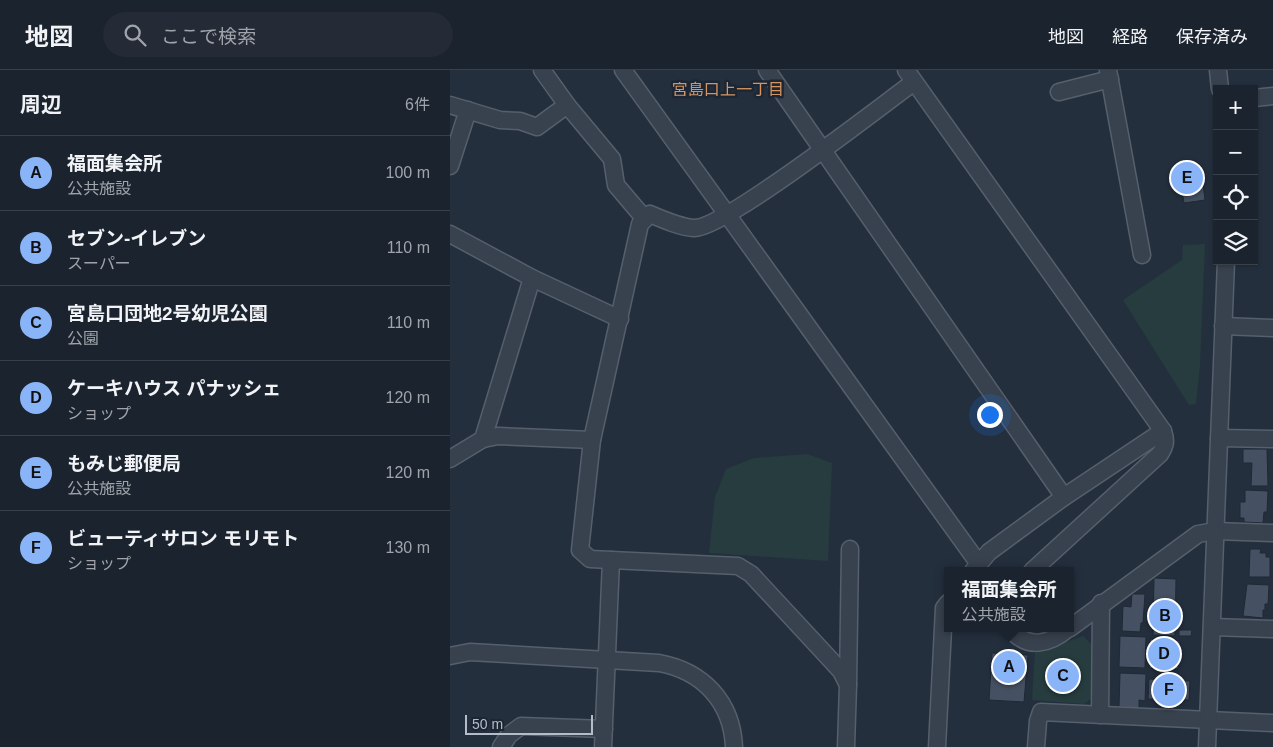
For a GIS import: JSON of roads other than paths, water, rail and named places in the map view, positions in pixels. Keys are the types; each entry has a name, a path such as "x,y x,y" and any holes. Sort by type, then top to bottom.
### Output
{"street":[{"path":"542,70 612,159 616,185 644,218"},
{"path":"623,70 976,567 989,552 1064,497 1163,431"},
{"path":"766,70 1064,497"},
{"path":"1218,70 1220,85"},
{"path":"1059,92 1109,75 1142,255"},
{"path":"848,685 841,671 751,574 738,566 590,559 580,550 592,440 640,224 644,218 650,214 666,221 696,228 727,216 822,150 910,76 1163,431 1166,438 1165,447 1160,454 1036,567"},
{"path":"1258,98 1273,96"},
{"path":"450,105 500,120 520,121 537,127 568,105"},
{"path":"450,166 468,110"},
{"path":"450,234 532,278 620,319"},
{"path":"1207,747 1226,265"},
{"path":"483,439 532,278"},
{"path":"1223,326 1273,328"},
{"path":"450,459 483,439 498,436 592,440"},
{"path":"1219,438 1273,439"},
{"path":"1074,625 1101,603 1198,534 1215,531 1273,533"},
{"path":"846,747 850,549"},
{"path":"603,747 611,560"},
{"path":"1100,715 1101,603"},
{"path":"937,747 944,608"},
{"path":"1212,626 1273,629"},
{"path":"1014,632 1021,639 1036,644 1051,641 1064,632"},
{"path":"450,656 470,652 669,665 698,677 713,690 725,707 732,727 734,747"},
{"path":"1036,747 1038,721 1041,712 1273,723"},
{"path":"501,747 508,735 521,726 604,729"}],"place":[{"name":"もみじ郵便局","path":"1187,178"},
{"name":"セブン-イレブン","path":"1165,616"},
{"name":"ケーキハウス パナッシェ","path":"1164,654"},
{"name":"福面集会所","path":"1009,667"},
{"name":"宮島口団地2号幼児公園","path":"1063,676"},
{"name":"ビューティサロン モリモト","path":"1169,690"}],"district":[{"name":"宮島口上一丁目","path":"728,89"}]}
